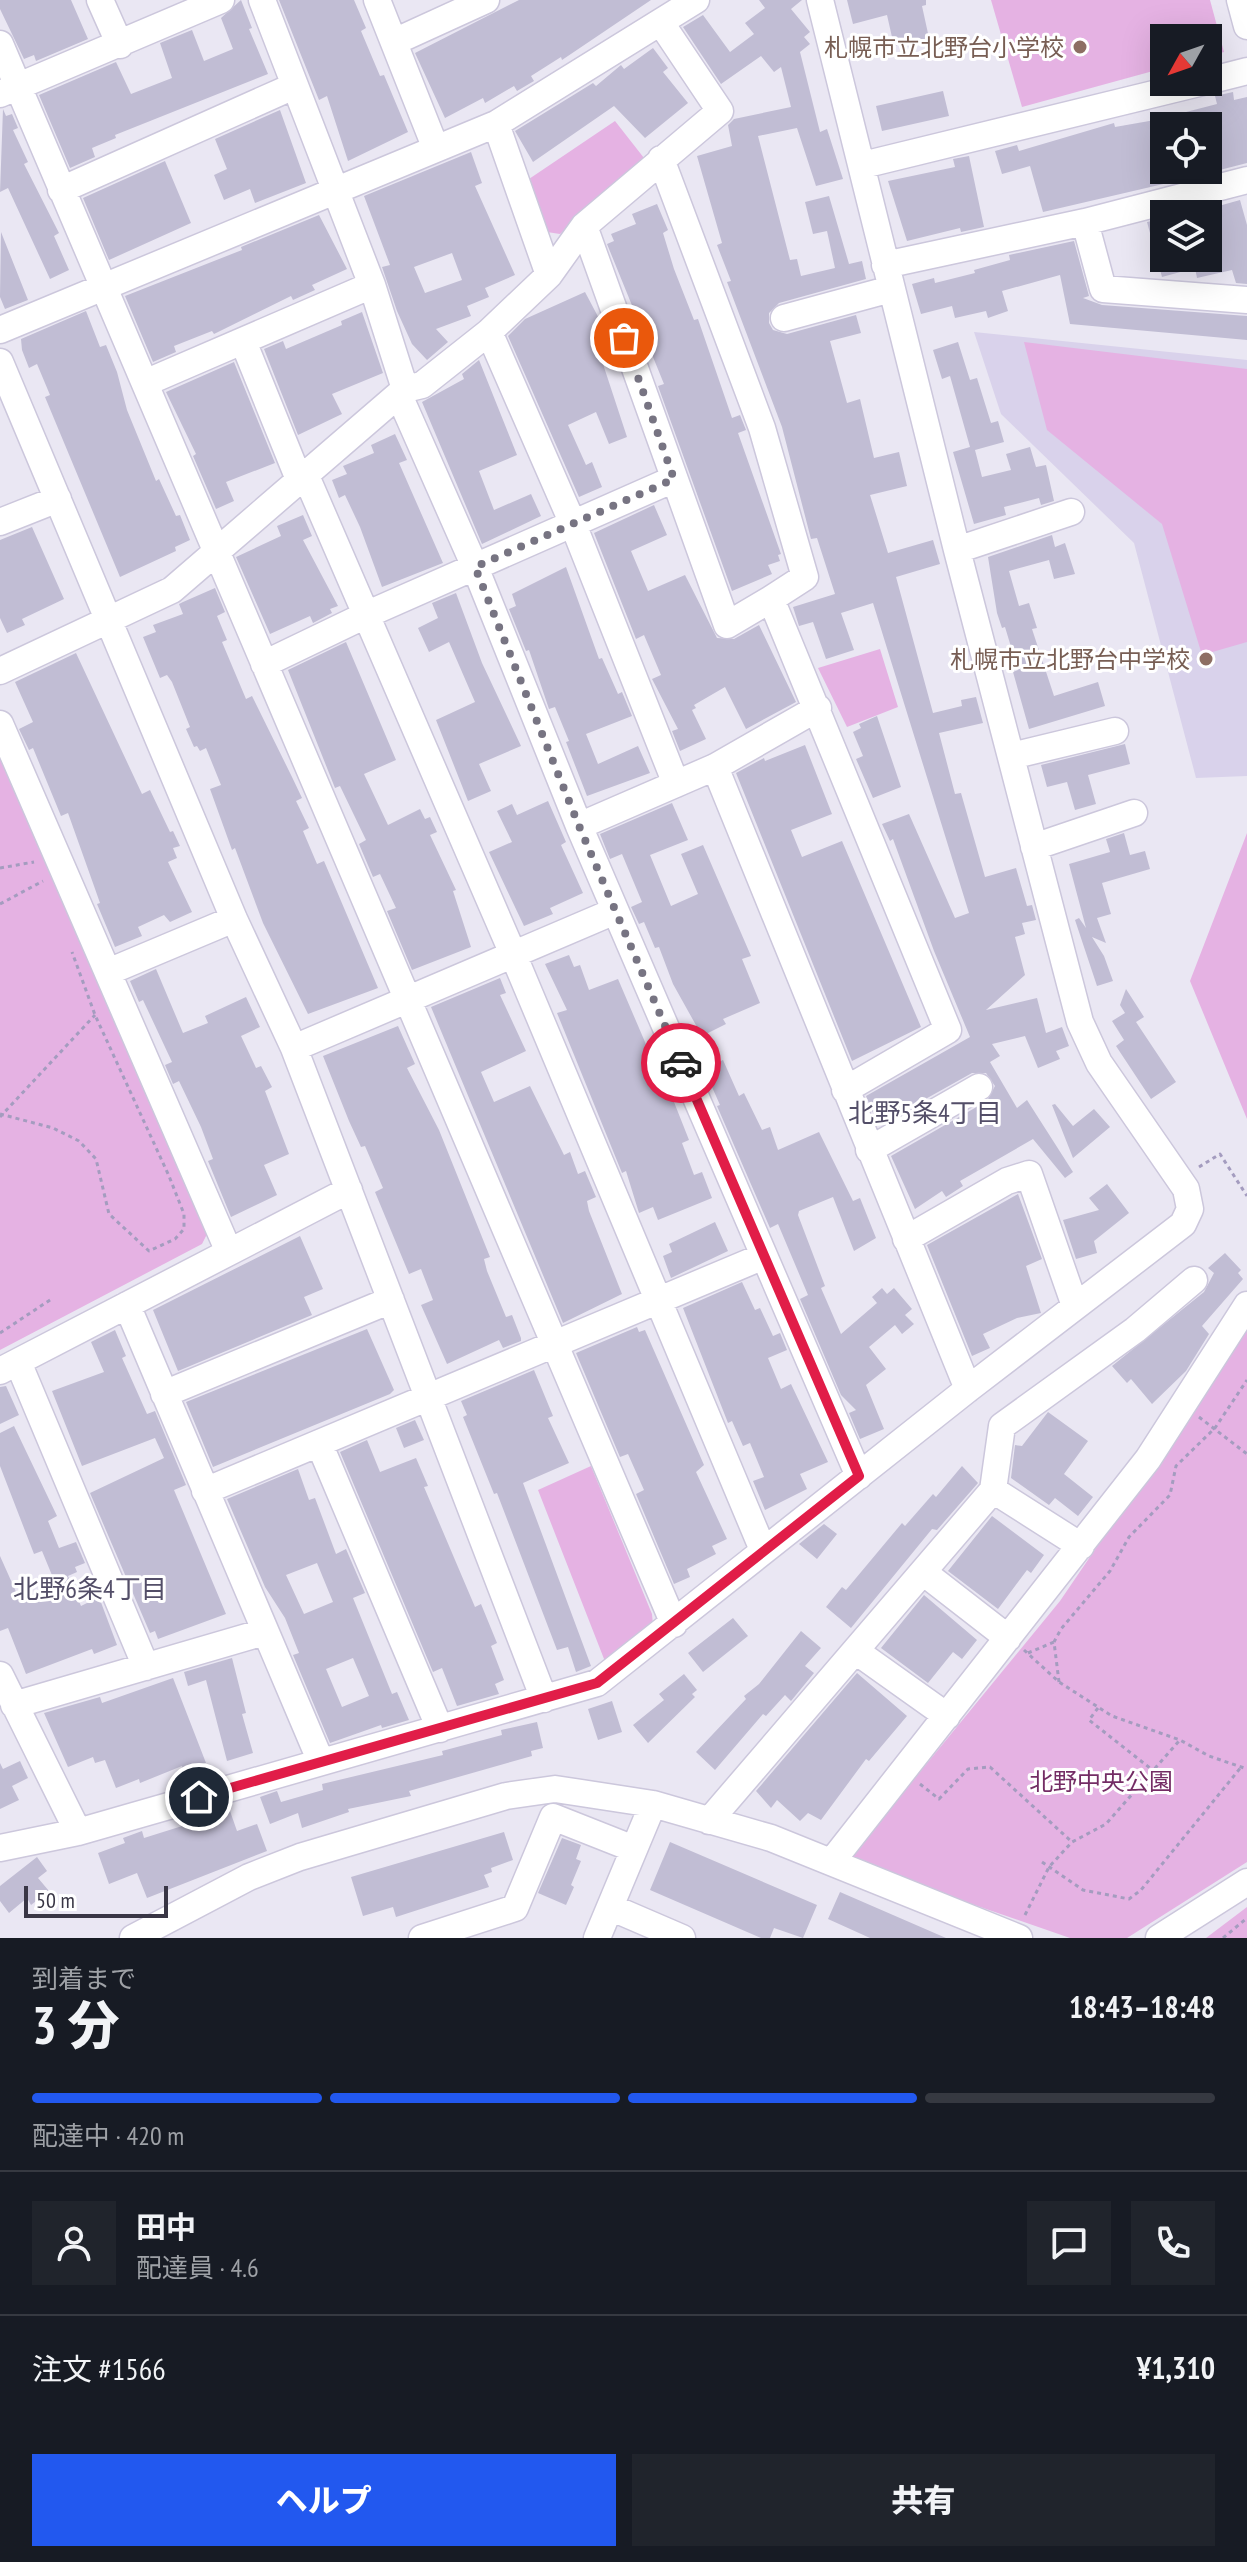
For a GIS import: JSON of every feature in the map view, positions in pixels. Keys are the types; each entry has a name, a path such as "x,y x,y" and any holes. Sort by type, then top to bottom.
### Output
{"street":[{"path":"100,0 120,45"},
{"path":"262,0 372,285 402,392 579,826 859,1476"},
{"path":"377,0 436,149"},
{"path":"394,42 486,0"},
{"path":"0,330 104,290 496,124 696,0"},
{"path":"0,1848 78,1832 597,1683 968,1389 1183,1224 1190,1209 1186,1189 1099,1063 1080,1022 957,550 820,0"},
{"path":"1240,0 1247,26"},
{"path":"9,91 217,1"},
{"path":"0,671 172,590 217,555 402,392 422,385 489,332 549,275 584,226 720,111 661,23"},
{"path":"0,44 9,91 61,190 145,383 674,1624"},
{"path":"1222,77 1247,71"},
{"path":"61,190 294,86"},
{"path":"863,165 1150,95"},
{"path":"496,124 549,275"},
{"path":"584,226 727,625 805,577 762,428 661,159"},
{"path":"784,318 888,277 1247,180"},
{"path":"1085,222 1103,289 1247,300"},
{"path":"145,383 372,285"},
{"path":"489,332 573,524 676,784"},
{"path":"243,341 303,479 368,614 763,1550"},
{"path":"3,376 58,499 234,919 294,1048 544,1699"},
{"path":"264,664 368,614 674,479"},
{"path":"0,522 58,499"},
{"path":"957,550 1071,512"},
{"path":"771,599 948,1030 845,1090"},
{"path":"579,826 715,767 818,708"},
{"path":"0,724 229,1252"},
{"path":"1011,756 1115,731"},
{"path":"715,767 968,1389"},
{"path":"1034,847 1134,813"},
{"path":"294,1048 615,911"},
{"path":"108,972 234,919"},
{"path":"869,1150 979,1087"},
{"path":"906,1239 1007,1181 1029,1174 1075,1306"},
{"path":"146,1667 9,1366 349,1190"},
{"path":"205,1491 427,1395 553,1346 764,1256"},
{"path":"709,1821 993,1490 1002,1426 1135,1330 1194,1280"},
{"path":"164,1394 391,1300"},
{"path":"127,1305 321,1762"},
{"path":"833,1860 947,1716 1018,1646 1081,1546 1184,1406 1247,1305"},
{"path":"319,1443 440,1729"},
{"path":"993,1490 1081,1546"},
{"path":"923,1572 1018,1646"},
{"path":"14,1705 264,1632"},
{"path":"857,1652 947,1716"},
{"path":"0,1675 78,1832"},
{"path":"133,1938 249,1877 300,1857 506,1796 555,1789 653,1804 833,1860 1016,1937"},
{"path":"597,1938 653,1804"},
{"path":"422,1938 515,1908 553,1817 634,1849"},
{"path":"1159,1938 1247,1882"},
{"path":"610,1907 682,1938"}],"path":[{"path":"0,868 32,860 42,868"},
{"path":"0,904 46,879"},
{"path":"72,952 95,1015 184,1214 184,1229 175,1239 149,1251 109,1214 96,1159 79,1141 53,1128 1,1115 95,1015"},
{"path":"1179,1179 1220,1154 1247,1196"},
{"path":"0,1333 53,1298"},
{"path":"1059,1682 1054,1642 1110,1571 1129,1537 1170,1495 1176,1466 1215,1428 1247,1380"},
{"path":"1184,1406 1247,1454"},
{"path":"1018,1646 1054,1642"},
{"path":"1018,1646 1059,1682 1098,1708 1247,1769"},
{"path":"1098,1708 1089,1720 1155,1772"},
{"path":"1016,1937 1049,1867 1072,1842 1106,1824 1180,1740"},
{"path":"1042,1862 1083,1890 1129,1899 1141,1890 1242,1766"},
{"path":"903,1770 939,1799 968,1769 990,1767 1072,1842"},
{"path":"1223,1938 1247,1918"}],"shaded area":[{"name":"札幌市立北野台中学校","path":"974,332 1247,360 1247,776 1196,778 1134,543 1001,414"}],"green space":[{"name":"札幌市立北野台小学校","path":"991,0 1210,0 1216,24 1150,24 1150,72 1022,107"},
{"path":"615,121 644,158 639,169 560,234 547,232 529,179"},
{"name":"札幌市立北野台中学校","path":"1024,342 1247,369 1247,642 1202,655 1162,524 1047,430"},
{"path":"880,649 898,707 847,727 818,668"},
{"path":"0,747 207,1234 202,1244 0,1350"},
{"path":"1247,833 1247,1119 1190,981"},
{"name":"北野中央公園","path":"1247,1326 1247,1862 1127,1938 1070,1938 847,1861 1060,1601"},
{"path":"591,1466 652,1614 653,1625 606,1664 538,1490"},
{"path":"1247,1907 1247,1938 1206,1938"}],"building":[{"path":"0,0 71,0 88,39 36,61 34,55 24,59 0,9"},
{"path":"241,0 252,28 249,29 268,74 115,135 116,138 92,148 95,157 70,168 39,95 116,62 131,94 172,78 160,43 192,30 204,61 233,49 221,18"},
{"path":"279,0 354,0 366,28 361,31 408,132 348,161 327,96 319,100"},
{"path":"519,0 651,0 562,60 561,57 531,76 534,81 517,91 514,86 485,103 483,98 445,118 415,53"},
{"path":"759,0 802,0 791,9 810,32 804,37 810,44 800,52 820,132 827,129 843,179 816,186 797,128 758,136 790,260 797,259 801,276 835,268 827,231 813,234 805,202 829,196 849,264 862,261 866,279 779,303 769,313 769,323 773,330 787,334 856,315 861,333 830,341 847,403 860,399 874,458 899,452 907,486 870,495 888,553 933,540 940,564 896,577 933,713 962,706 961,700 976,697 983,723 939,733 955,794 961,793 985,877 1016,868 1027,906 1032,905 1036,920 1022,923 1025,934 1015,937 1025,975 986,1010 1037,998 1046,1033 1062,1027 1069,1046 1056,1051 1060,1059 1038,1068 1025,1036 992,1044 1000,1056 990,1062 1017,1108 1027,1100 1073,1172 1065,1178 1033,1139 960,1181 963,1186 946,1197 942,1191 915,1209 891,1156 987,1101 995,1086 986,1073 972,1073 913,1106 876,1120 866,1096 970,1037 893,839 890,841 882,824 909,814 955,918 969,913 873,603 841,613 854,650 826,659 813,622 799,626 793,607 835,594 817,538 811,539 782,427 727,282 731,281 717,245 722,243 697,156 732,146 728,125 734,119 791,107 781,67 774,72 761,56 721,84 683,27 703,15 730,52 754,34 745,23 765,8"},
{"path":"847,0 926,0 926,5 922,6 929,38 894,46 887,15 853,24"},
{"path":"653,48 668,68 663,72 688,103 645,138 614,106 533,162 515,131 593,83 596,86 621,65 624,69"},
{"path":"943,91 949,116 882,131 876,106"},
{"path":"1233,92 1234,100 1247,97 1247,163 1222,169 1222,112 1186,112 1217,104 1215,96"},
{"path":"3,109 6,116 12,114 18,128 13,130 28,162 24,164 59,233 54,236 69,270 50,279 8,188 0,192"},
{"path":"280,110 306,183 255,203 250,189 224,200 214,175 227,169 215,139"},
{"path":"1150,121 1150,184 1163,184 1043,212 1030,166 1002,174 995,151 1017,145 1019,151 1114,123 1115,127"},
{"path":"471,152 482,183 475,186 515,275 485,288 489,297 467,306 471,316 436,329 448,342 427,360 412,344 397,311 382,267 390,265 364,196","holes":["452,253 462,280 425,293 414,267"]},
{"path":"969,156 984,227 961,232 960,228 907,241 888,181 955,167 953,159"},
{"path":"165,161 191,223 109,260 83,198"},
{"path":"1240,200 1247,225 1247,284 1236,283 1232,270 1197,278 1196,272 1222,272 1222,205"},
{"path":"657,204 668,230 663,233 674,269 694,320 698,319 732,418 740,415 746,430 738,433 781,554 778,555 780,561 768,565 772,574 732,591 658,386 664,384 607,244 614,241 611,234 636,224 632,214"},
{"path":"319,215 347,269 312,285 315,290 293,300 291,296 214,334 212,331 174,346 176,352 153,362 125,296 242,250 241,247"},
{"path":"1,232 28,300 5,309 0,297"},
{"path":"1074,241 1089,296 1083,298 1102,305 1247,316 1247,340 1070,324 1060,275 1002,291 1008,311 988,318 986,311 955,318 952,306 921,314 912,284 934,278 935,283 975,273 974,270 1010,260 1009,255"},
{"path":"1161,272 1180,272 1162,277"},
{"path":"585,292 603,326 597,329 610,361 603,364 627,437 609,444 596,412 568,425 586,465 592,462 602,487 579,497 508,336 525,319"},
{"path":"86,311 100,347 106,345 127,410 156,481 159,479 176,516 180,515 190,540 175,547 176,551 120,577 45,397 50,395 37,364 29,368 22,350 21,339"},
{"path":"362,312 383,373 332,394 342,414 298,435 264,349 283,341 286,349 342,325 341,321"},
{"path":"958,342 970,380 977,378 991,423 998,421 1004,442 975,450 982,477 1011,470 1006,454 1030,447 1036,467 1046,465 1054,501 1041,505 1039,498 1004,507 1006,515 974,524 953,452 970,447 950,376 942,379 933,350"},
{"path":"479,360 517,455 479,471 494,510 531,494 541,516 482,544 422,402 464,379 462,374"},
{"path":"234,362 275,463 226,482 234,501 216,509 193,456 196,454 166,392"},
{"path":"395,434 407,460 399,463 443,563 382,587 360,527 345,495 339,498 332,480 347,474 343,466 374,453 371,445"},
{"path":"654,505 667,535 631,551 648,591 685,575 717,638 734,639 759,625 796,702 746,729 725,687 694,705 696,708 692,710 706,739 680,751 672,731 678,729 652,679 661,675 644,635 636,639 594,533"},
{"path":"303,515 312,536 303,540 338,606 330,609 332,613 313,623 310,616 270,634 236,557 281,536 277,526"},
{"path":"32,527 64,599 22,619 25,625 7,633 0,618 0,540"},
{"path":"1052,535 1055,547 1065,543 1075,574 1054,579 1049,560 1009,571 1019,606 1029,603 1037,628 1032,629 1054,696 1098,682 1105,706 1029,729 1013,672 1018,670 1005,627 1002,628 997,613 988,557"},
{"path":"566,567 599,659 602,658 618,694 622,692 632,716 586,734 598,764 638,746 650,773 587,796 555,707 549,709 529,650 526,651 509,609 516,606 512,594"},
{"path":"215,588 225,612 217,616 227,640 222,642 246,699 252,696 302,798 296,801 309,828 303,831 317,864 324,861 378,988 308,1014 263,923 235,848 232,850 210,789 221,785 206,748 200,751 197,746 194,747 186,729 190,727 172,682 167,675 160,678 143,637 156,632 153,625 183,614 179,604"},
{"path":"456,593 482,663 521,746 479,764 491,791 468,801 436,720 475,702 449,642 429,652 418,628 438,618 432,603"},
{"path":"346,642 396,760 364,774 388,825 420,809 425,819 430,817 437,832 430,835 456,890 453,891 471,947 412,970 387,911 396,908 380,874 373,877 359,844 366,840 340,786 335,788 288,670"},
{"path":"76,653 142,794 150,790 180,846 173,848 177,858 168,862 192,912 170,922 164,915 138,927 142,936 115,947 97,904 100,903 68,813 61,816 33,748 29,750 19,729 33,722 15,682"},
{"path":"877,716 901,787 873,798 856,759 863,756 853,732 861,728 859,724"},
{"path":"1125,744 1130,764 1088,775 1096,804 1075,810 1067,782 1047,787 1041,765"},
{"path":"805,745 832,814 791,830 802,857 842,841 921,1027 852,1061 736,773 764,758 765,761"},
{"path":"548,801 566,842 561,845 583,893 550,908 553,914 524,926 489,852 512,842 497,811 512,804 517,815"},
{"path":"672,803 688,840 650,855 671,906 698,894 681,854 703,845 751,956 742,959 760,1003 723,1019 726,1024 702,1036 673,984 659,947 655,948 644,922 639,924 631,907 642,902 622,854 610,859 600,834"},
{"path":"1124,833 1130,855 1145,851 1150,869 1102,883 1111,914 1097,918 1106,943 1092,937 1104,956 1113,981 1097,986 1075,920 1079,918 1086,928 1069,864 1110,852 1106,839"},
{"path":"569,955 574,967 580,965 589,990 618,979 689,1140 682,1143 694,1175 702,1172 712,1198 658,1220 653,1207 639,1213 626,1171 622,1173 557,1013 567,1010 545,964"},
{"path":"156,969 183,1033 208,1023 205,1016 246,997 260,1027 241,1036 256,1068 261,1066 272,1087 265,1091 289,1154 264,1165 277,1195 231,1217 208,1161 213,1159 201,1127 179,1081 173,1084 165,1065 172,1062 143,1000 139,1002 130,981"},
{"path":"500,978 506,993 500,995 526,1051 481,1072 494,1102 530,1086 564,1155 570,1152 578,1174 585,1171 596,1197 587,1201 589,1211 622,1294 563,1323 431,1007"},
{"path":"1126,989 1144,1017 1136,1022 1176,1082 1151,1099 1116,1046 1124,1040 1112,1021 1125,1013 1120,1005"},
{"path":"398,1026 415,1064 407,1068 439,1130 490,1257 484,1259 487,1271 506,1317 512,1315 521,1338 521,1341 503,1348 499,1340 447,1364 421,1305 433,1300 421,1269 409,1274 375,1192 383,1188 365,1146 361,1147 349,1121 323,1056"},
{"path":"723,1060 739,1096 744,1093 762,1130 770,1127 778,1150 819,1132 853,1201 860,1198 876,1238 854,1251 833,1197 799,1211 798,1215 825,1286 821,1288 841,1334 877,1303 872,1297 882,1288 887,1294 894,1288 912,1309 905,1315 914,1324 902,1334 895,1325 869,1347 886,1369 866,1385 884,1429 860,1439 849,1413 856,1410 841,1395 800,1299 808,1295 778,1224 770,1228 717,1106 720,1105 704,1069"},
{"path":"1055,1104 1073,1126 1094,1109 1110,1127 1073,1158 1052,1105"},
{"path":"1107,1184 1129,1213 1094,1241 1097,1253 1076,1259 1063,1220 1099,1210 1089,1198"},
{"path":"1018,1194 1042,1259 1026,1266 1041,1313 1017,1318 983,1334 990,1348 972,1356 927,1245"},
{"path":"715,1222 728,1251 671,1278 663,1256 672,1252 669,1244"},
{"path":"300,1236 323,1289 304,1297 312,1315 178,1371 153,1310"},
{"path":"1225,1253 1241,1270 1238,1273 1243,1279 1202,1326 1209,1334 1186,1371 1152,1404 1131,1379 1127,1383 1112,1366 1204,1292 1214,1273 1208,1268"},
{"path":"742,1282 755,1310 760,1308 773,1336 780,1333 787,1350 768,1358 781,1389 791,1384 828,1462 800,1474 807,1489 765,1510 753,1481 764,1477 750,1443 743,1446 732,1421 728,1423 683,1308"},
{"path":"637,1327 639,1332 645,1330 704,1465 696,1472 727,1539 712,1546 716,1554 687,1569 690,1577 674,1584 636,1494 644,1490 628,1454 620,1457 576,1353"},
{"path":"367,1329 394,1390 390,1394 213,1467 186,1402"},
{"path":"115,1330 126,1356 122,1358 147,1414 155,1411 186,1485 174,1490 226,1614 158,1639 155,1631 150,1633 90,1493 164,1458 155,1438 82,1466 52,1391 104,1372 91,1342"},
{"path":"534,1370 553,1416 548,1418 569,1463 523,1483 591,1666 576,1672 568,1647 557,1650 497,1493 494,1494 463,1417 467,1415 461,1401"},
{"path":"6,1386 19,1415 0,1424 0,1387"},
{"path":"1048,1412 1088,1441 1064,1474 1093,1497 1078,1516 1055,1498 1049,1505 1011,1478 1015,1445 1022,1446"},
{"path":"415,1420 424,1440 404,1448 396,1428"},
{"path":"14,1426 57,1516 48,1521 59,1548 76,1542 85,1563 75,1567 77,1572 68,1576 81,1606 99,1597 117,1645 94,1654 92,1649 26,1674 8,1628 0,1631 0,1556 21,1603 56,1585 42,1551 34,1554 0,1466 0,1433"},
{"path":"367,1440 380,1472 416,1458 428,1486 424,1487 475,1607 481,1604 497,1643 491,1646 504,1680 495,1684 499,1694 457,1706 442,1668 433,1672 340,1452"},
{"path":"962,1466 978,1483 937,1530 932,1529 851,1628 826,1607 842,1587 846,1590 902,1523 905,1526 933,1494 936,1497"},
{"path":"298,1469 309,1500 315,1498 336,1554 346,1549 365,1593 353,1598 392,1694 397,1692 409,1720 382,1728 381,1725 330,1743 293,1655 299,1653 285,1618 265,1587 227,1499","holes":["317,1563 333,1602 304,1614 286,1575","353,1658 369,1696 342,1707 326,1669"]},
{"path":"992,1516 1044,1555 1031,1573 1027,1570 998,1609 948,1571"},
{"path":"824,1524 837,1534 817,1559 799,1544"},
{"path":"924,1595 977,1640 962,1659 953,1652 928,1683 881,1648"},
{"path":"733,1618 748,1636 703,1672 688,1653"},
{"path":"801,1631 821,1648 805,1666 814,1673 791,1701 785,1695 766,1716 763,1714 715,1770 696,1752 746,1699 744,1696 759,1684"},
{"path":"232,1658 253,1753 227,1761 206,1680 188,1686 184,1672"},
{"path":"857,1673 907,1716 869,1761 866,1759 821,1820 808,1813 800,1821 777,1800 771,1808 756,1791"},
{"path":"684,1674 697,1690 692,1694 695,1697 648,1743 633,1725 664,1700 659,1694"},
{"path":"173,1678 206,1763 184,1772 182,1766 140,1783 139,1779 116,1788 105,1760 95,1763 93,1757 68,1767 44,1713 100,1697 102,1703"},
{"path":"612,1701 622,1732 598,1740 588,1709"},
{"path":"537,1722 543,1748 531,1751 532,1756 409,1791 411,1796 348,1809 349,1812 302,1828 298,1813 270,1824 260,1797 277,1791 281,1802 323,1790 322,1784 443,1755 442,1751 502,1735 501,1730"},
{"path":"20,1761 28,1778 12,1786 19,1800 0,1809 0,1763 3,1769"},
{"path":"230,1811 237,1831 257,1824 267,1851 147,1898 137,1873 109,1884 98,1853 125,1843 123,1838 142,1831 144,1838"},
{"path":"504,1832 513,1860 491,1868 492,1872 484,1875 489,1887 396,1917 393,1907 363,1916 351,1877"},
{"path":"562,1838 581,1845 576,1859 581,1861 566,1905 538,1893"},
{"path":"670,1842 817,1905 803,1938 774,1928 770,1938 761,1938 650,1890"},
{"path":"37,1857 47,1871 38,1878 49,1891 31,1905 27,1898 9,1913 0,1901 0,1886"},
{"path":"840,1892 946,1938 870,1938 828,1919"}],"way so far":[{"path":"624,338 674,479 475,567 579,826 681,1063"}],"place":[{"name":"札幌市立北野台小学校","path":"1080,47"},
{"name":"札幌市立北野台中学校","path":"1206,659"}],"district":[{"name":"北野5条4丁目","path":"925,1112"},
{"name":"北野6条4丁目","path":"90,1588"}],"route":[{"path":"199,1797 597,1683 859,1476 681,1063"}]}
